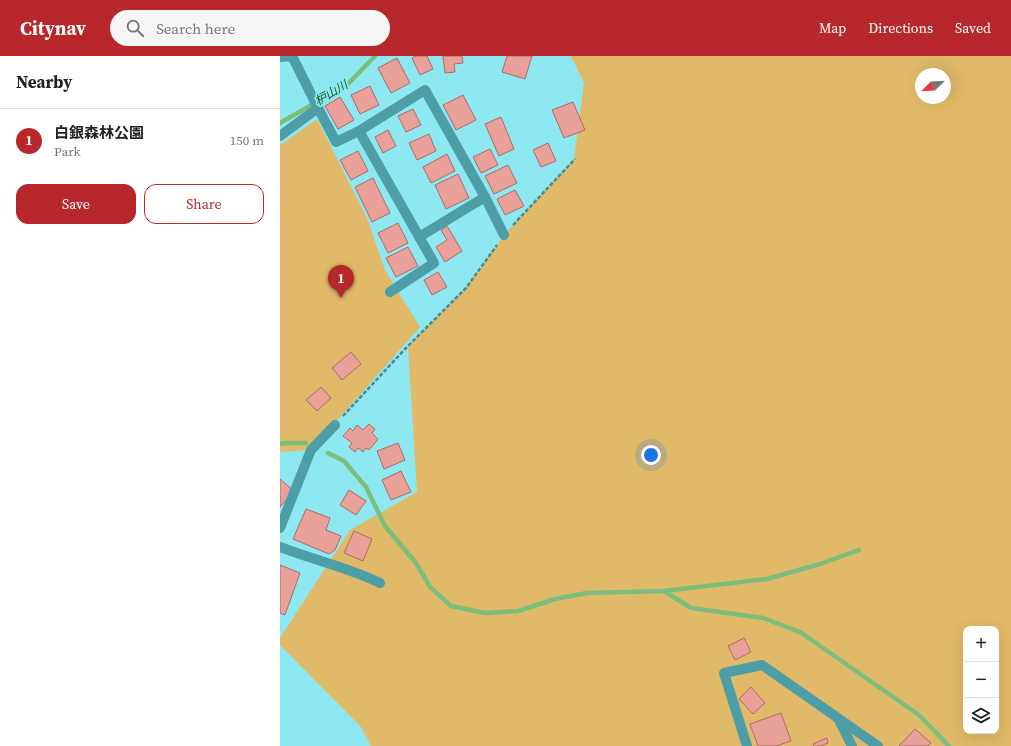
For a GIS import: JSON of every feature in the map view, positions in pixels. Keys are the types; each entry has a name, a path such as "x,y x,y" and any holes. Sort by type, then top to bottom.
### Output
{"street":[{"path":"280,57 292,56 336,142 359,131 425,90 485,197 504,235"},
{"path":"280,136 317,107"},
{"path":"359,131 434,263 390,292"},
{"path":"419,237 485,197"},
{"path":"280,528 311,450 335,425"},
{"path":"280,547 312,560 358,572 380,583"},
{"path":"747,746 724,673 762,665 878,746"},
{"path":"838,718 852,746"}],"path":[{"path":"335,425 405,349 466,288 504,235 574,159"}],"shaded area":[{"path":"571,56 1011,56 1011,746 371,746 361,727 280,645 280,638 350,530 417,492 408,346 466,288 504,235 574,159 584,83"},
{"path":"317,119 367,218 385,270 420,327 311,450 280,452 280,145"}],"building":[{"path":"416,56 427,56 433,69 420,75 412,58"},
{"path":"443,56 462,56 463,63 454,64 455,72 445,73"},
{"path":"507,56 532,56 525,79 502,72"},
{"path":"397,58 410,83 391,93 378,68"},
{"path":"370,86 379,105 360,114 351,95"},
{"path":"463,95 476,120 456,130 443,105"},
{"path":"340,97 354,120 338,129 325,106"},
{"path":"573,102 585,130 564,138 552,110"},
{"path":"413,109 421,125 406,132 398,116"},
{"path":"501,117 514,149 499,156 485,124"},
{"path":"388,130 396,146 383,153 375,137"},
{"path":"429,134 436,151 417,160 409,143"},
{"path":"548,143 556,161 541,167 533,150"},
{"path":"490,149 498,165 481,173 473,157"},
{"path":"358,151 368,171 351,180 340,160"},
{"path":"447,154 455,171 431,183 423,167"},
{"path":"508,165 517,183 494,194 485,176"},
{"path":"458,174 469,198 446,209 435,185"},
{"path":"373,178 390,213 372,222 355,187"},
{"path":"515,190 524,206 505,215 497,199"},
{"path":"398,223 408,243 388,253 378,233"},
{"path":"447,226 462,251 445,262 436,247 447,240 441,230"},
{"path":"408,247 418,266 396,277 386,258"},
{"path":"438,272 447,287 432,295 424,280"},
{"path":"351,352 361,364 342,380 332,368"},
{"path":"321,387 331,398 317,411 306,400"},
{"path":"369,424 375,429 372,433 378,439 369,450 366,448 363,452 358,448 355,452 349,447 352,443 343,436 350,428 353,431 357,425 363,430"},
{"path":"398,443 405,460 384,469 377,451"},
{"path":"401,471 411,492 391,500 382,480"},
{"path":"280,479 294,491 280,507"},
{"path":"349,490 366,501 356,515 340,505"},
{"path":"306,509 330,518 326,530 341,536 335,550 329,554 293,539"},
{"path":"354,531 372,539 363,561 344,553"},
{"path":"280,565 300,573 285,615 280,613"},
{"path":"744,638 751,652 735,660 728,646"},
{"path":"751,687 765,703 753,714 739,699"},
{"path":"781,713 791,741 776,746 758,746 750,724"},
{"path":"915,729 931,743 928,746 899,746"},
{"path":"827,738 828,743 820,746 814,746 813,744"}],"waterway":[{"name":"枦山川","path":"280,123 348,84 375,56"},
{"path":"280,444 306,443"},
{"path":"328,453 344,461 366,487 385,526 416,563 430,587 451,606 485,613 518,611 555,599 587,593 664,591 767,579 820,564 859,550"},
{"path":"664,591 691,608 763,618 800,632 919,715 949,746"}],"place":[{"name":"白銀森林公園","path":"341,298"}]}
